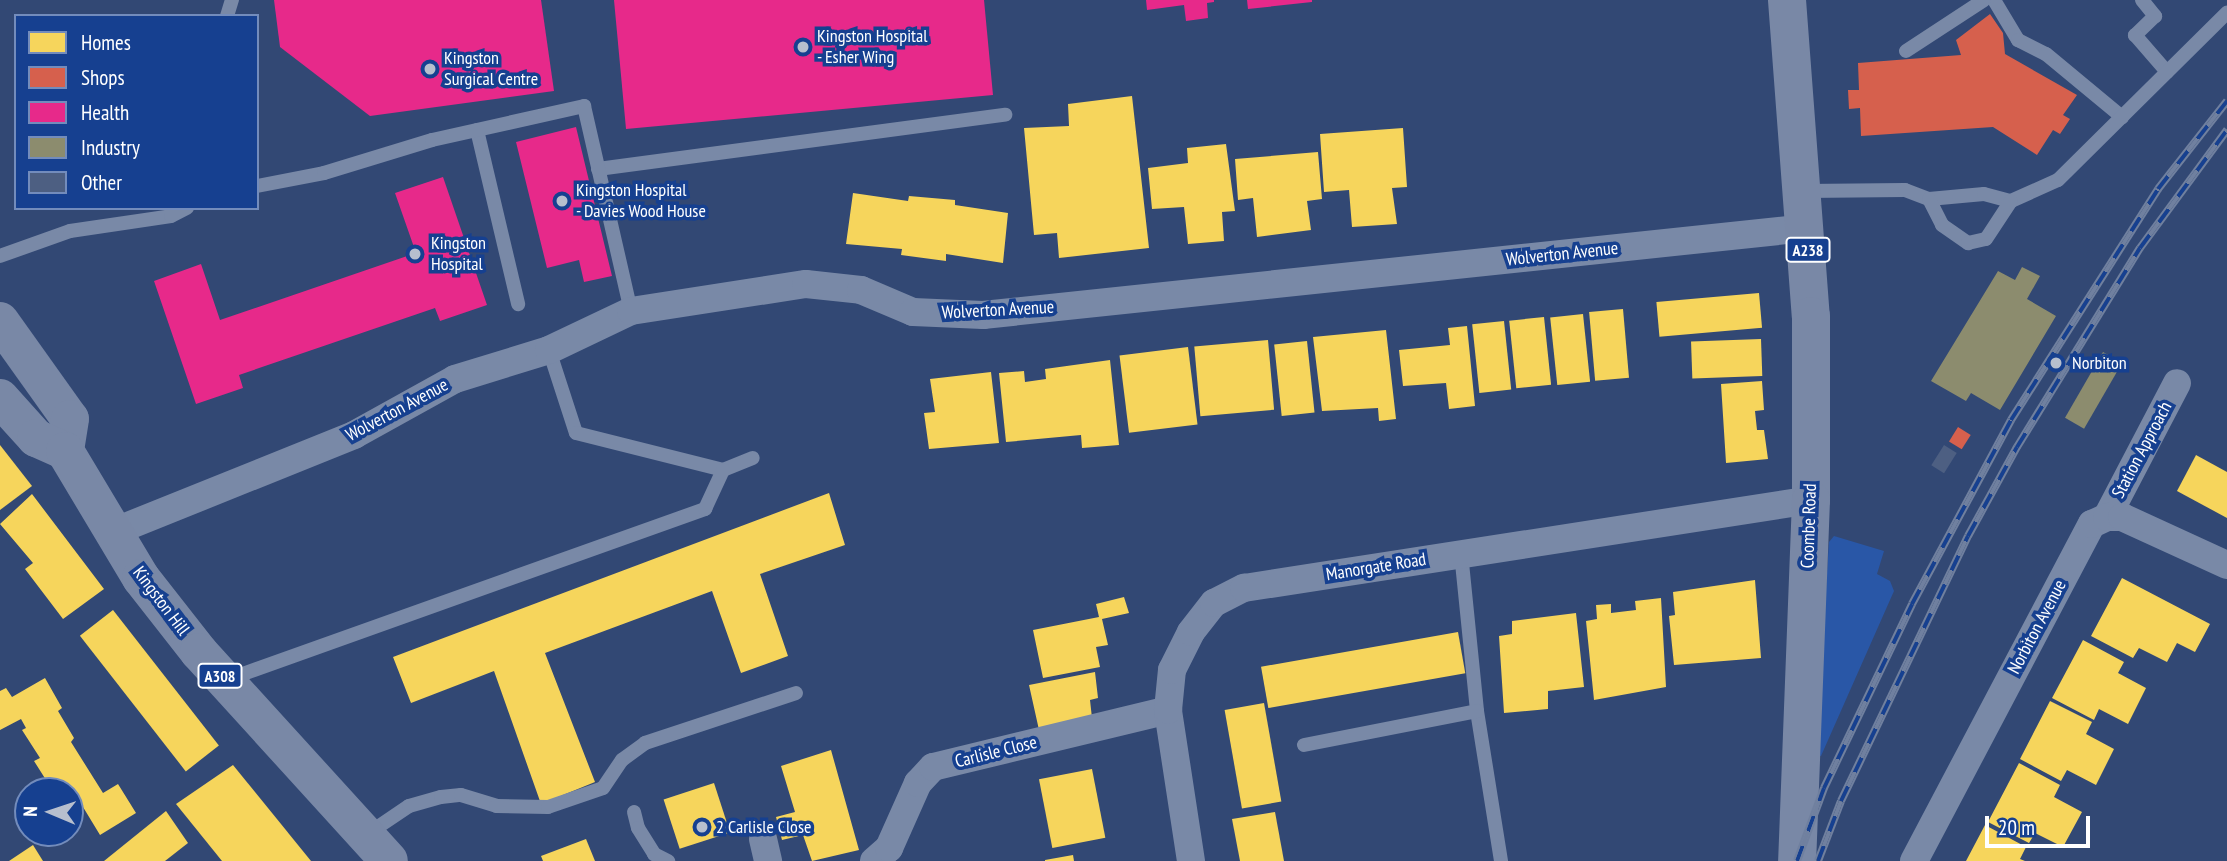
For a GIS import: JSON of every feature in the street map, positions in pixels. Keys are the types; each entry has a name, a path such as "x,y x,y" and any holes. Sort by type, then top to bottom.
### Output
{"main road":[{"name":"Coombe Road","path":"1787,0 1806,210 1811,500 1797,861"},
{"path":"0,321 69,419 65,451 36,438 3,410"},
{"name":"Kingston Hill","path":"65,451 141,578 225,681 377,848"}],"street":[{"name":"Wolverton Avenue","path":"113,532 354,435 455,379 549,351 631,311 806,284 861,290 913,312 983,315 1806,210"},
{"name":"Station Approach","path":"2107,517 2177,383"},
{"name":"Manorgate Road","path":"1191,861 1168,710 1172,670 1191,632 1214,603 1244,588 1811,500"},
{"path":"2107,517 2138,523 2227,565"},
{"name":"Norbiton Avenue","path":"1914,861 2092,524 2107,517"},
{"name":"Carlisle Close","path":"883,858 918,783 933,767 1168,710"}],"lane":[{"path":"1906,51 1984,0"},
{"path":"1993,0 2018,40 2046,54 2122,117"},
{"path":"2142,0 2155,16 2135,35 2167,72"},
{"path":"1929,199 1942,225 1968,243 1986,239 2011,201 2058,180 2227,13"},
{"path":"259,186 324,173 385,152 584,106 631,311"},
{"path":"597,169 1005,115"},
{"path":"477,130 518,304"},
{"path":"1806,210 1905,190 1929,199 1984,194 2011,201"},
{"path":"0,256 70,231 171,216 183,210"},
{"path":"549,351 576,433 723,470 753,458"},
{"path":"225,681 705,509 723,470"},
{"path":"1461,553 1477,711 1501,861"},
{"path":"377,848 409,806 441,797 461,795 496,806 548,807 603,788 622,760 645,743 796,693"},
{"path":"1304,745 1477,711"},
{"path":"634,812 638,828 654,854 668,861"}],"shaded area":[{"path":"1834,536 1884,551 1877,574 1890,581 1894,591 1821,756 1815,755 1829,542"}],"building: Homes":[{"path":"1132,96 1149,248 1059,258 1057,233 1034,235 1024,128 1069,126 1068,104"},
{"path":"1403,128 1407,187 1392,188 1397,224 1352,227 1349,190 1324,192 1320,134"},
{"path":"1226,144 1235,211 1222,212 1224,241 1188,244 1184,207 1152,209 1148,168 1188,163 1187,148"},
{"path":"1318,152 1322,199 1307,201 1311,230 1257,237 1253,198 1238,200 1235,159"},
{"path":"853,193 908,201 909,196 955,200 955,205 1008,213 1003,263 946,254 946,261 901,255 902,249 846,244"},
{"path":"1759,293 1762,328 1659,337 1656,302"},
{"path":"1623,309 1629,378 1595,381 1589,312"},
{"path":"1583,314 1590,382 1557,385 1550,317"},
{"path":"1544,317 1551,385 1516,388 1509,321"},
{"path":"1504,321 1511,390 1479,393 1472,324"},
{"path":"1467,326 1475,406 1449,409 1446,383 1403,386 1399,350 1450,345 1448,328"},
{"path":"1386,330 1396,419 1379,421 1378,408 1322,411 1313,337"},
{"path":"1761,339 1762,376 1692,378 1691,341"},
{"path":"1268,340 1274,410 1200,416 1194,346"},
{"path":"1307,341 1315,413 1282,416 1274,344"},
{"path":"1188,347 1198,424 1129,433 1120,355"},
{"path":"1110,360 1119,445 1082,448 1081,435 1006,442 999,373 1024,371 1025,382 1046,379 1045,369"},
{"path":"991,372 999,443 929,449 924,413 935,412 930,379"},
{"path":"1762,381 1764,410 1755,411 1757,430 1764,430 1768,459 1726,463 1721,384"},
{"path":"0,445 32,486 0,510"},
{"path":"2196,455 2227,472 2227,518 2177,491"},
{"path":"829,493 845,545 760,574 788,656 741,673 712,591 545,653 595,782 541,804 494,671 411,703 393,657"},
{"path":"32,494 104,589 63,619 25,569 33,563 0,524"},
{"path":"2122,578 2210,624 2195,652 2177,643 2167,662 2139,648 2133,658 2091,636"},
{"path":"1755,580 1761,658 1674,665 1669,616 1675,615 1673,592"},
{"path":"1124,597 1129,613 1102,619 1108,645 1096,647 1100,667 1043,678 1033,630 1099,617 1096,604"},
{"path":"1661,598 1666,687 1594,700 1586,621 1597,619 1596,605 1611,604 1611,613 1636,610 1635,601"},
{"path":"113,610 219,746 186,771 80,636"},
{"path":"1576,613 1584,687 1548,691 1548,709 1504,713 1499,636 1512,634 1512,621"},
{"path":"1458,632 1465,673 1268,708 1261,667"},
{"path":"2083,640 2124,662 2118,673 2146,688 2128,724 2099,709 2094,720 2052,698"},
{"path":"1095,672 1098,698 1090,700 1092,718 1039,730 1029,685"},
{"path":"45,678 62,708 58,711 74,738 71,742 103,793 118,784 136,813 100,835 84,809 84,777 44,777 34,761 40,758 22,730 26,728 21,719 0,730 0,691 6,688 12,697"},
{"path":"2050,701 2092,722 2086,734 2114,749 2096,785 2067,770 2061,781 2020,759"},
{"path":"1264,703 1281,801 1242,808 1225,710"},
{"path":"831,750 859,850 812,861 803,835 782,840 776,817 795,812 781,766"},
{"path":"2019,763 2060,785 2054,797 2082,812 2063,847 2035,833 2029,843 1988,822"},
{"path":"233,765 311,861 222,861 176,804"},
{"path":"1092,769 1105,838 1052,848 1039,779"},
{"path":"714,783 730,832 680,849 664,799"},
{"path":"166,811 188,843 165,861 104,861"},
{"path":"1275,812 1284,861 1240,861 1232,819"},
{"path":"1985,825 2026,847 2020,859 2025,861 1966,861"},
{"path":"586,839 595,861 543,861 541,856"},
{"path":"34,847 43,861 9,861"},
{"path":"1073,855 1074,861 1045,861 1045,860"}],"building: Shops":[{"path":"1990,14 2003,33 2005,54 2077,95 2063,115 2070,119 2060,134 2053,130 2037,155 1993,127 1861,136 1860,108 1849,109 1848,90 1859,90 1858,63 1961,55 1956,40"},
{"path":"1958,427 1971,435 1962,449 1949,441"}],"building: Health":[{"name":"Kingston Surgical Centre","path":"274,0 541,0 554,91 370,116 280,47"},
{"name":"Kingston Hospital - Esher Wing","path":"614,0 984,0 993,95 626,129"},
{"path":"1146,0 1214,2 1207,3 1208,18 1186,21 1184,5 1147,10"},
{"path":"1247,0 1312,0 1312,2 1248,9"},
{"name":"Kingston Hospital - Davies Wood House","path":"576,127 612,276 584,282 579,260 547,268 516,142"},
{"path":"443,177 487,305 440,321 435,308 239,375 243,388 196,404 154,281 201,264 220,320 416,253 395,193"}],"building: Industry":[{"path":"2022,267 2040,276 2027,299 2056,316 2000,410 1971,393 1966,401 1931,381 1998,271 2015,280"},
{"path":"2103,352 2122,363 2084,429 2065,418"}],"building: Other":[{"path":"1944,445 1957,453 1944,473 1931,465"}],"railway":[{"path":"1797,861 1824,788 1912,604 2011,420 2158,189 2227,101"},
{"path":"1818,861 1841,801 1968,536 2017,447 2140,248 2227,130"}],"place":[{"name":"Kingston Hospital - Esher Wing","path":"803,47"},
{"name":"Kingston Surgical Centre","path":"430,69"},
{"name":"Kingston Hospital - Davies Wood House","path":"562,201"},
{"name":"Kingston Hospital","path":"415,254"},
{"name":"Norbiton","path":"2056,363"},
{"name":"2 Carlisle Close","path":"702,827"}]}
